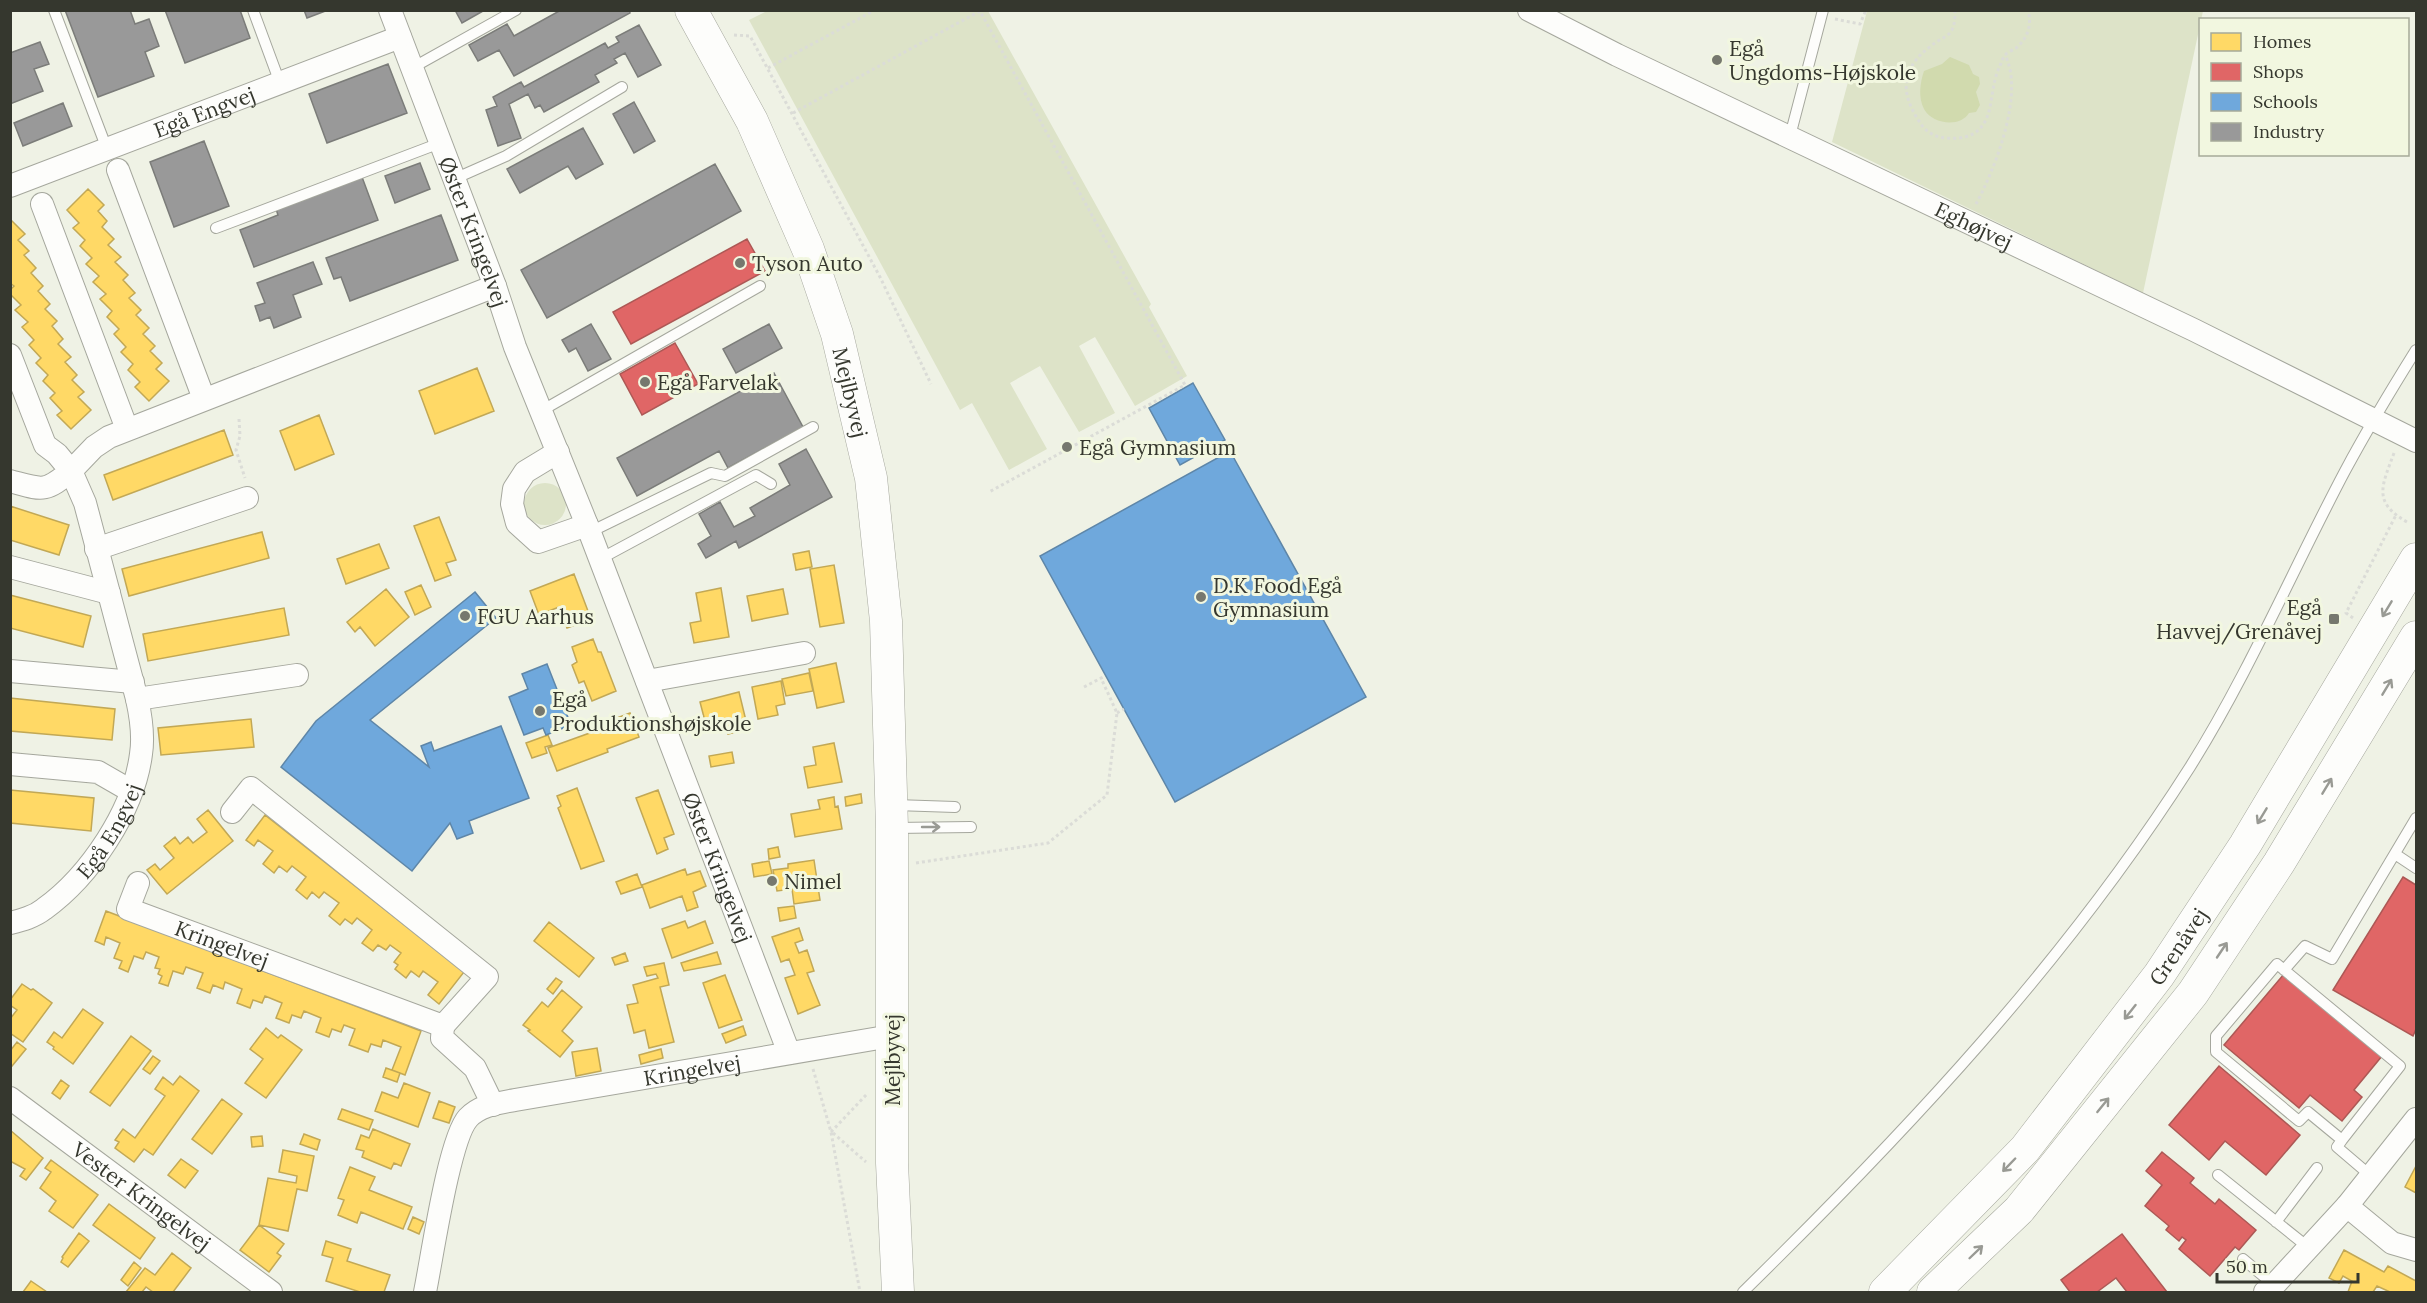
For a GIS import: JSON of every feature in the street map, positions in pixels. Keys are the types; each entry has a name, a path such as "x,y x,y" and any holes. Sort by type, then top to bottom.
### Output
{"main road":[{"name":"Mejlbyvej","path":"697,21 752,121 808,249 837,334 871,478 886,621 892,816 893,1184 898,1293"},
{"name":"Grenåvej","path":"1885,1293 2025,1149 2159,975 2239,855 2416,559"},
{"name":"Grenåvej","path":"1934,1293 2019,1210 2193,993 2279,863 2416,637"}],"street":[{"name":"Øster Kringelvej","path":"390,10 495,286 515,347 589,528 647,681 798,1051"},
{"name":"Eghøjvej","path":"1530,10 1617,55 1967,221 2409,436"},
{"name":"Egå Engvej","path":"10,186 400,37"},
{"path":"118,170 204,399"},
{"path":"42,204 127,429"},
{"path":"10,481 40,489 47,488 71,471 94,447 109,437 495,286"},
{"name":"Egå Engvej","path":"10,355 45,444 71,471 83,496 135,691 142,726 141,753 136,779 106,842 82,874 43,910 28,918 10,923"},
{"path":"558,452 525,472 514,489 512,504 517,523 538,542 589,528"},
{"path":"96,549 247,498"},
{"path":"10,567 109,593"},
{"path":"647,681 804,653"},
{"path":"10,671 135,691 297,675"},
{"path":"10,764 98,772 131,791"},
{"path":"232,812 251,788 487,976 443,1026 442,1038 475,1068 493,1105"},
{"name":"Kringelvej","path":"138,883 128,909 443,1026"},
{"name":"Kringelvej","path":"425,1293 455,1143 468,1118 481,1109 493,1105 891,1035"},
{"name":"Vester Kringelvej","path":"10,1098 271,1293"},
{"path":"2277,1288 2347,1206 2416,1119"},
{"path":"2347,1206 2392,1243 2416,1250"}],"lane":[{"path":"54,10 107,149"},
{"path":"253,10 280,83"},
{"path":"412,68 516,10"},
{"path":"1790,136 1822,13"},
{"path":"454,179 506,156 622,87"},
{"path":"216,228 440,143"},
{"path":"541,411 760,286"},
{"path":"1743,1293 1934,1095 2023,994 2086,916 2166,804 2196,755 2283,597 2344,473 2416,350"},
{"path":"589,528 711,473 725,476 813,427"},
{"path":"600,559 756,475 771,484"},
{"path":"892,816 955,807"},
{"path":"892,816 971,827"},
{"path":"2284,970 2305,946 2332,959 2416,818"},
{"path":"2395,855 2416,868"},
{"path":"2342,1140 2308,1112 2299,1121 2216,1052 2216,1036 2277,964 2400,1066 2337,1147 2371,1176"},
{"path":"2276,1222 2318,1168"},
{"path":"2218,1175 2309,1248"},
{"path":"2243,1259 2277,1288"}],"path":[{"path":"768,68 875,10"},
{"path":"1822,13 1860,24 1866,10"},
{"path":"1955,10 1955,21 1950,33 1916,59 1906,74 1907,93 1911,106 1924,129 1934,135 1950,139 1965,137 1979,128 1988,118 1997,72 2005,55 2026,38 2030,26 2028,10"},
{"path":"793,113 980,11 1185,385 989,492"},
{"path":"697,21 750,36 880,277 932,384"},
{"path":"1967,221 1990,179 2000,154 2010,96 2011,66 2005,55"},
{"path":"239,419 240,436 236,450 246,480 247,498"},
{"path":"2407,522 2386,507 2382,492 2409,436"},
{"path":"2374,631 2346,613 2396,515"},
{"path":"892,872 917,862 1048,843 1107,795 1117,713 1103,677 1084,687"},
{"path":"1117,713 1124,709"},
{"path":"798,1051 831,1132 860,1293"},
{"path":"831,1132 891,1069"},
{"path":"831,1132 893,1184"}],"shaded area":[{"path":"767,11 988,11 1151,304 1149,307 1187,376 1135,406 1095,337 1079,346 1115,413 1079,432 1040,366 1010,383 1047,449 1009,470 972,403 960,410 749,20"},
{"path":"1867,11 2203,11 2202,18 2199,18 2199,30 2143,293 1832,142"},
{"path":"1950,57 1969,65 1973,74 1979,77 1980,84 1976,92 1980,105 1976,112 1969,113 1959,121 1946,122 1939,121 1928,114 1922,104 1920,90 1924,71 1942,64"},
{"path":"545,483 553,484 560,489 565,496 565,512 560,519 553,524 545,525 537,524 530,519 525,512 524,504 525,496 530,489 537,484"}],"building: Homes":[{"path":"88,189 104,205 98,211 107,221 102,227 114,239 108,245 121,257 115,262 128,275 123,280 135,293 129,298 141,310 136,315 149,328 143,334 155,346 150,351 162,363 156,369 169,381 149,401 135,387 140,382 128,370 133,364 121,352 126,347 114,334 119,329 107,317 112,311 100,299 106,294 93,282 99,276 86,264 92,258 80,246 85,240 73,228 79,223 67,210"},
{"path":"11,220 25,234 18,240 29,251 24,255 36,268 31,273 43,286 38,291 50,304 45,309 57,321 52,326 63,339 58,344 71,357 65,362 77,375 72,380 84,392 78,397 91,410 71,429 57,415 62,411 50,398 55,393 43,381 48,375 36,363 41,358 29,345 34,340 22,327 28,322 15,310 21,305 10,294 14,286 10,283"},
{"path":"477,368 494,411 435,434 419,391"},
{"path":"319,415 334,454 295,470 280,431"},
{"path":"224,430 233,455 113,500 104,475"},
{"path":"10,506 69,525 59,555 10,540"},
{"path":"439,517 456,560 446,563 451,575 435,581 414,526"},
{"path":"262,532 269,558 129,596 122,569"},
{"path":"379,544 389,568 346,584 337,559"},
{"path":"809,551 812,567 796,570 793,554"},
{"path":"834,565 844,623 820,627 810,569"},
{"path":"574,574 591,619 567,628 559,607 539,615 530,591"},
{"path":"421,585 431,607 415,615 405,592"},
{"path":"721,588 729,637 694,643 690,623 701,621 696,593"},
{"path":"386,589 409,617 375,646 360,627 355,632 347,622"},
{"path":"783,589 788,614 752,621 747,596"},
{"path":"10,595 91,616 83,647 10,628"},
{"path":"284,608 289,635 148,661 143,634"},
{"path":"593,639 598,652 601,652 616,691 592,701 584,681 579,683 572,665 577,662 572,647"},
{"path":"836,663 844,702 817,708 809,669"},
{"path":"809,673 813,691 786,696 782,679"},
{"path":"781,681 785,704 776,706 778,715 758,719 752,687"},
{"path":"739,692 748,729 728,734 724,720 706,725 700,702"},
{"path":"10,698 115,709 112,740 10,731"},
{"path":"630,713 639,737 607,749 608,752 557,771 548,748 598,730 596,726"},
{"path":"251,719 254,747 161,755 158,728"},
{"path":"548,735 552,745 545,747 547,753 532,758 526,743"},
{"path":"834,743 842,782 808,788 804,767 816,765 813,747"},
{"path":"732,752 734,763 711,767 709,756"},
{"path":"577,788 604,861 581,869 558,808 561,806 557,796"},
{"path":"10,790 94,798 91,831 10,823"},
{"path":"658,790 674,834 664,838 668,849 657,854 636,798"},
{"path":"861,794 862,803 846,806 845,797"},
{"path":"834,797 842,829 795,837 791,814 820,809 818,800"},
{"path":"208,810 233,841 167,894 147,870 155,864 160,870 174,858 164,846 175,837 180,844 188,837 193,843 207,832 197,819"},
{"path":"265,815 464,972 439,1004 428,995 438,982 423,971 419,977 411,971 406,978 395,969 398,965 394,962 401,953 390,945 386,950 378,945 373,951 362,943 372,930 357,918 352,924 345,919 340,925 329,916 339,903 324,892 319,898 312,892 307,899 296,890 306,877 292,866 287,872 279,866 274,873 263,864 273,851 258,840 254,846 246,840"},
{"path":"778,847 780,857 769,859 768,849"},
{"path":"814,860 820,900 794,904 792,889 777,891 773,870 788,868 788,864"},
{"path":"769,861 772,874 754,877 752,864"},
{"path":"685,869 687,875 700,871 706,886 693,892 698,907 687,911 682,896 650,908 642,885"},
{"path":"637,874 642,887 621,894 616,882"},
{"path":"794,906 796,918 780,921 778,908"},
{"path":"106,911 421,1031 405,1075 392,1070 401,1047 383,1040 381,1047 371,1044 368,1052 349,1045 355,1029 344,1025 341,1032 332,1029 329,1037 316,1032 321,1018 304,1011 301,1018 292,1015 289,1023 276,1018 282,1003 265,996 262,1003 253,1000 250,1008 237,1003 242,989 225,982 223,989 213,985 210,993 197,988 203,973 186,967 183,974 173,971 168,986 159,983 162,976 158,974 160,969 155,968 159,957 146,952 143,959 134,956 128,972 119,968 122,961 114,958 120,943 106,937 104,945 95,941"},
{"path":"685,921 688,928 705,921 713,943 672,958 662,929"},
{"path":"549,922 594,958 579,977 534,941"},
{"path":"799,928 803,940 795,943 799,953 807,950 814,971 807,973 820,1005 798,1014 785,978 795,975 789,959 781,962 772,937"},
{"path":"717,952 721,964 684,971 681,963"},
{"path":"625,953 628,961 615,965 612,958"},
{"path":"664,963 669,985 660,987 674,1042 649,1048 645,1030 634,1033 627,1005 638,1003 633,985 658,978 656,974 647,976 644,967"},
{"path":"725,975 742,1020 719,1028 703,983"},
{"path":"556,978 562,982 553,994 547,989"},
{"path":"22,984 52,1003 23,1042 10,1033 10,1019 17,1010 10,1005 10,1000"},
{"path":"562,990 582,1007 562,1031 573,1041 560,1057 523,1025 542,1002 548,1007"},
{"path":"83,1009 103,1023 73,1064 47,1042 54,1032 62,1038"},
{"path":"743,1026 746,1035 726,1043 722,1034"},
{"path":"266,1028 278,1038 281,1035 302,1050 266,1098 245,1083 263,1059 250,1049"},
{"path":"131,1036 151,1051 110,1106 90,1092"},
{"path":"17,1042 26,1049 12,1066 10,1065 10,1051"},
{"path":"597,1048 601,1071 576,1076 572,1052"},
{"path":"661,1049 663,1058 641,1064 639,1055"},
{"path":"153,1056 160,1061 150,1074 143,1069"},
{"path":"386,1068 400,1073 397,1082 383,1077"},
{"path":"180,1076 199,1091 153,1155 144,1149 134,1162 115,1148 119,1142 115,1140 123,1129 135,1138 165,1096 155,1089 163,1077 173,1085"},
{"path":"61,1080 69,1086 60,1099 52,1093"},
{"path":"404,1083 430,1093 418,1127 375,1111 382,1092 398,1098"},
{"path":"222,1099 242,1114 212,1154 192,1139"},
{"path":"439,1101 455,1107 449,1123 433,1118"},
{"path":"342,1109 373,1120 369,1130 338,1119"},
{"path":"373,1129 410,1144 401,1166 394,1163 391,1169 362,1157 364,1151 356,1149 361,1135 369,1138"},
{"path":"10,1130 43,1158 26,1180 20,1176 25,1169 10,1161"},
{"path":"304,1134 320,1140 317,1150 300,1144"},
{"path":"262,1136 263,1146 252,1147 251,1137"},
{"path":"283,1150 314,1156 307,1191 297,1189 288,1231 259,1225 268,1178 296,1183 297,1176 279,1172"},
{"path":"181,1159 198,1171 185,1188 168,1175"},
{"path":"51,1160 98,1195 73,1228 49,1211 56,1201 40,1188 51,1172 45,1168"},
{"path":"2416,1166 2416,1193 2405,1187"},
{"path":"350,1167 375,1177 369,1190 412,1207 403,1229 361,1212 357,1223 338,1215 344,1200 338,1198"},
{"path":"109,1204 155,1238 140,1259 93,1225"},
{"path":"413,1217 424,1222 419,1234 408,1229"},
{"path":"259,1225 284,1244 277,1253 281,1256 269,1272 240,1250"},
{"path":"79,1233 89,1241 68,1267 61,1262 62,1257"},
{"path":"326,1241 351,1249 347,1261 390,1275 384,1292 360,1292 326,1281 333,1258 322,1255"},
{"path":"2344,1250 2384,1272 2388,1266 2416,1281 2416,1292 2390,1292 2377,1286 2373,1292 2348,1292 2352,1281 2343,1276 2339,1283 2329,1278"},
{"path":"172,1253 191,1268 173,1292 153,1292 146,1287 142,1292 126,1292 145,1268 155,1275"},
{"path":"134,1262 141,1268 128,1286 121,1280"},
{"path":"31,1281 47,1292 23,1292"}],"building: Shops":[{"path":"747,239 765,271 631,344 613,312"},
{"path":"675,343 698,384 642,415 620,374"},
{"path":"2403,877 2416,885 2416,1029 2413,1036 2333,990"},
{"path":"2284,974 2382,1056 2354,1090 2362,1097 2342,1121 2310,1095 2299,1108 2224,1045"},
{"path":"2219,1066 2300,1135 2266,1175 2225,1141 2209,1160 2169,1125"},
{"path":"2162,1152 2194,1178 2190,1183 2215,1204 2219,1199 2256,1230 2239,1250 2235,1247 2210,1276 2179,1249 2186,1240 2182,1237 2179,1241 2166,1230 2169,1226 2145,1206 2162,1185 2146,1171"},
{"path":"2122,1234 2167,1292 2127,1292 2116,1278 2097,1292 2070,1292 2061,1280"}],"building: Schools":[{"path":"1193,383 1225,440 1180,465 1149,408"},
{"path":"1230,451 1366,697 1175,802 1040,556"},
{"path":"475,592 496,618 370,720 429,767 421,746 431,742 434,751 501,726 529,798 469,821 473,833 457,839 450,823 412,871 281,767 316,721"},
{"name":"Egå Produktionshøjskole","path":"547,664 571,725 546,735 543,728 524,735 509,697 528,689 522,674"}],"building: Industry":[{"path":"65,10 130,10 135,24 149,19 159,46 145,52 154,76 98,97"},
{"path":"165,10 240,10 250,38 185,63"},
{"path":"304,10 328,10 307,18"},
{"path":"455,10 482,10 483,11 462,23"},
{"path":"561,10 629,10 630,13 514,76 499,50 478,61 469,45 507,24 514,36"},
{"path":"639,25 661,65 638,77 625,53 614,59 617,63 595,75 599,82 544,112 540,105 535,108 528,94 509,104 521,138 498,146 486,110 497,106 493,97 521,82 524,87 605,43 608,48 619,42 616,37"},
{"path":"40,42 49,64 34,69 43,91 10,104 10,53"},
{"path":"388,64 407,113 327,143 309,94"},
{"path":"634,102 655,141 634,153 613,114"},
{"path":"63,103 72,126 23,146 14,123"},
{"path":"583,128 603,164 576,179 568,166 520,193 507,169"},
{"path":"204,141 229,206 174,227 150,162"},
{"path":"420,163 430,189 395,203 385,176"},
{"path":"715,164 741,211 547,318 521,270"},
{"path":"362,177 378,220 254,267 240,230 278,215 276,209"},
{"path":"441,215 458,260 350,301 341,277 334,279 326,258"},
{"path":"313,262 322,284 293,295 301,317 274,328 270,317 260,321 255,306 265,303 257,283"},
{"path":"591,324 611,359 588,371 576,348 569,352 562,340"},
{"path":"769,324 782,348 736,373 723,349"},
{"path":"774,373 803,427 728,468 719,451 637,496 617,458"},
{"path":"806,449 832,497 739,548 736,541 706,558 698,544 711,536 699,514 720,502 734,527 755,516 750,508 790,485 779,464"}],"place":[{"name":"Egå Ungdoms-Højskole","path":"1717,60"},
{"name":"Tyson Auto","path":"740,263"},
{"name":"Egå Farvelak","path":"645,382"},
{"name":"Egå Gymnasium","path":"1067,447"},
{"name":"D.K Food Egå Gymnasium","path":"1201,597"},
{"name":"FGU Aarhus","path":"465,616"},
{"name":"Egå Havvej/Grenåvej","path":"2334,619"},
{"name":"Egå Produktionshøjskole","path":"540,711"},
{"name":"Nimel","path":"772,881"}]}
